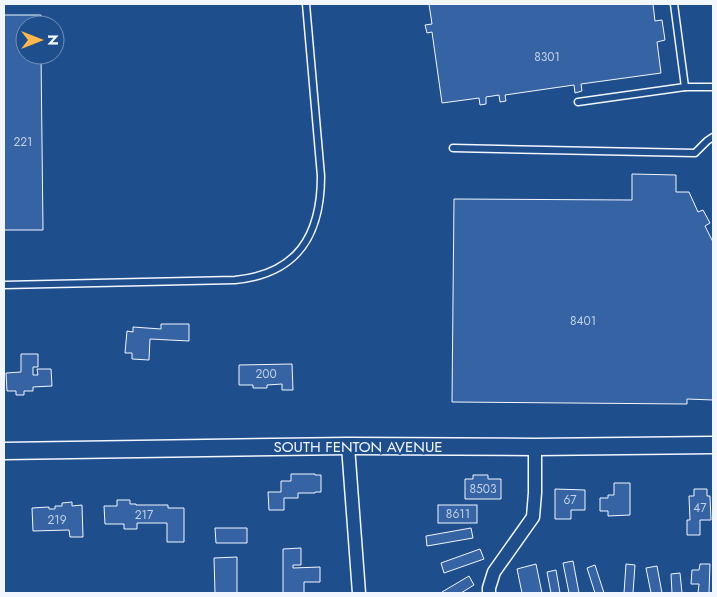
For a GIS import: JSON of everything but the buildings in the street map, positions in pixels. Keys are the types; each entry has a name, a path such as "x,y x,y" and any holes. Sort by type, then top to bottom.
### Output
{"street":[{"name":"SOUTH FENTON AVENUE","path":"4,451 348,446 535,447 713,445"},
{"path":"348,446 359,593"},
{"path":"489,593 494,572 533,517 535,447"}],"lane":[{"path":"4,285 235,280 260,276 271,272 292,259 300,250 312,229 318,211 321,190 306,4"},
{"path":"674,4 685,87"},
{"path":"578,102 685,87 713,87"},
{"path":"453,148 695,153 713,137"}]}
